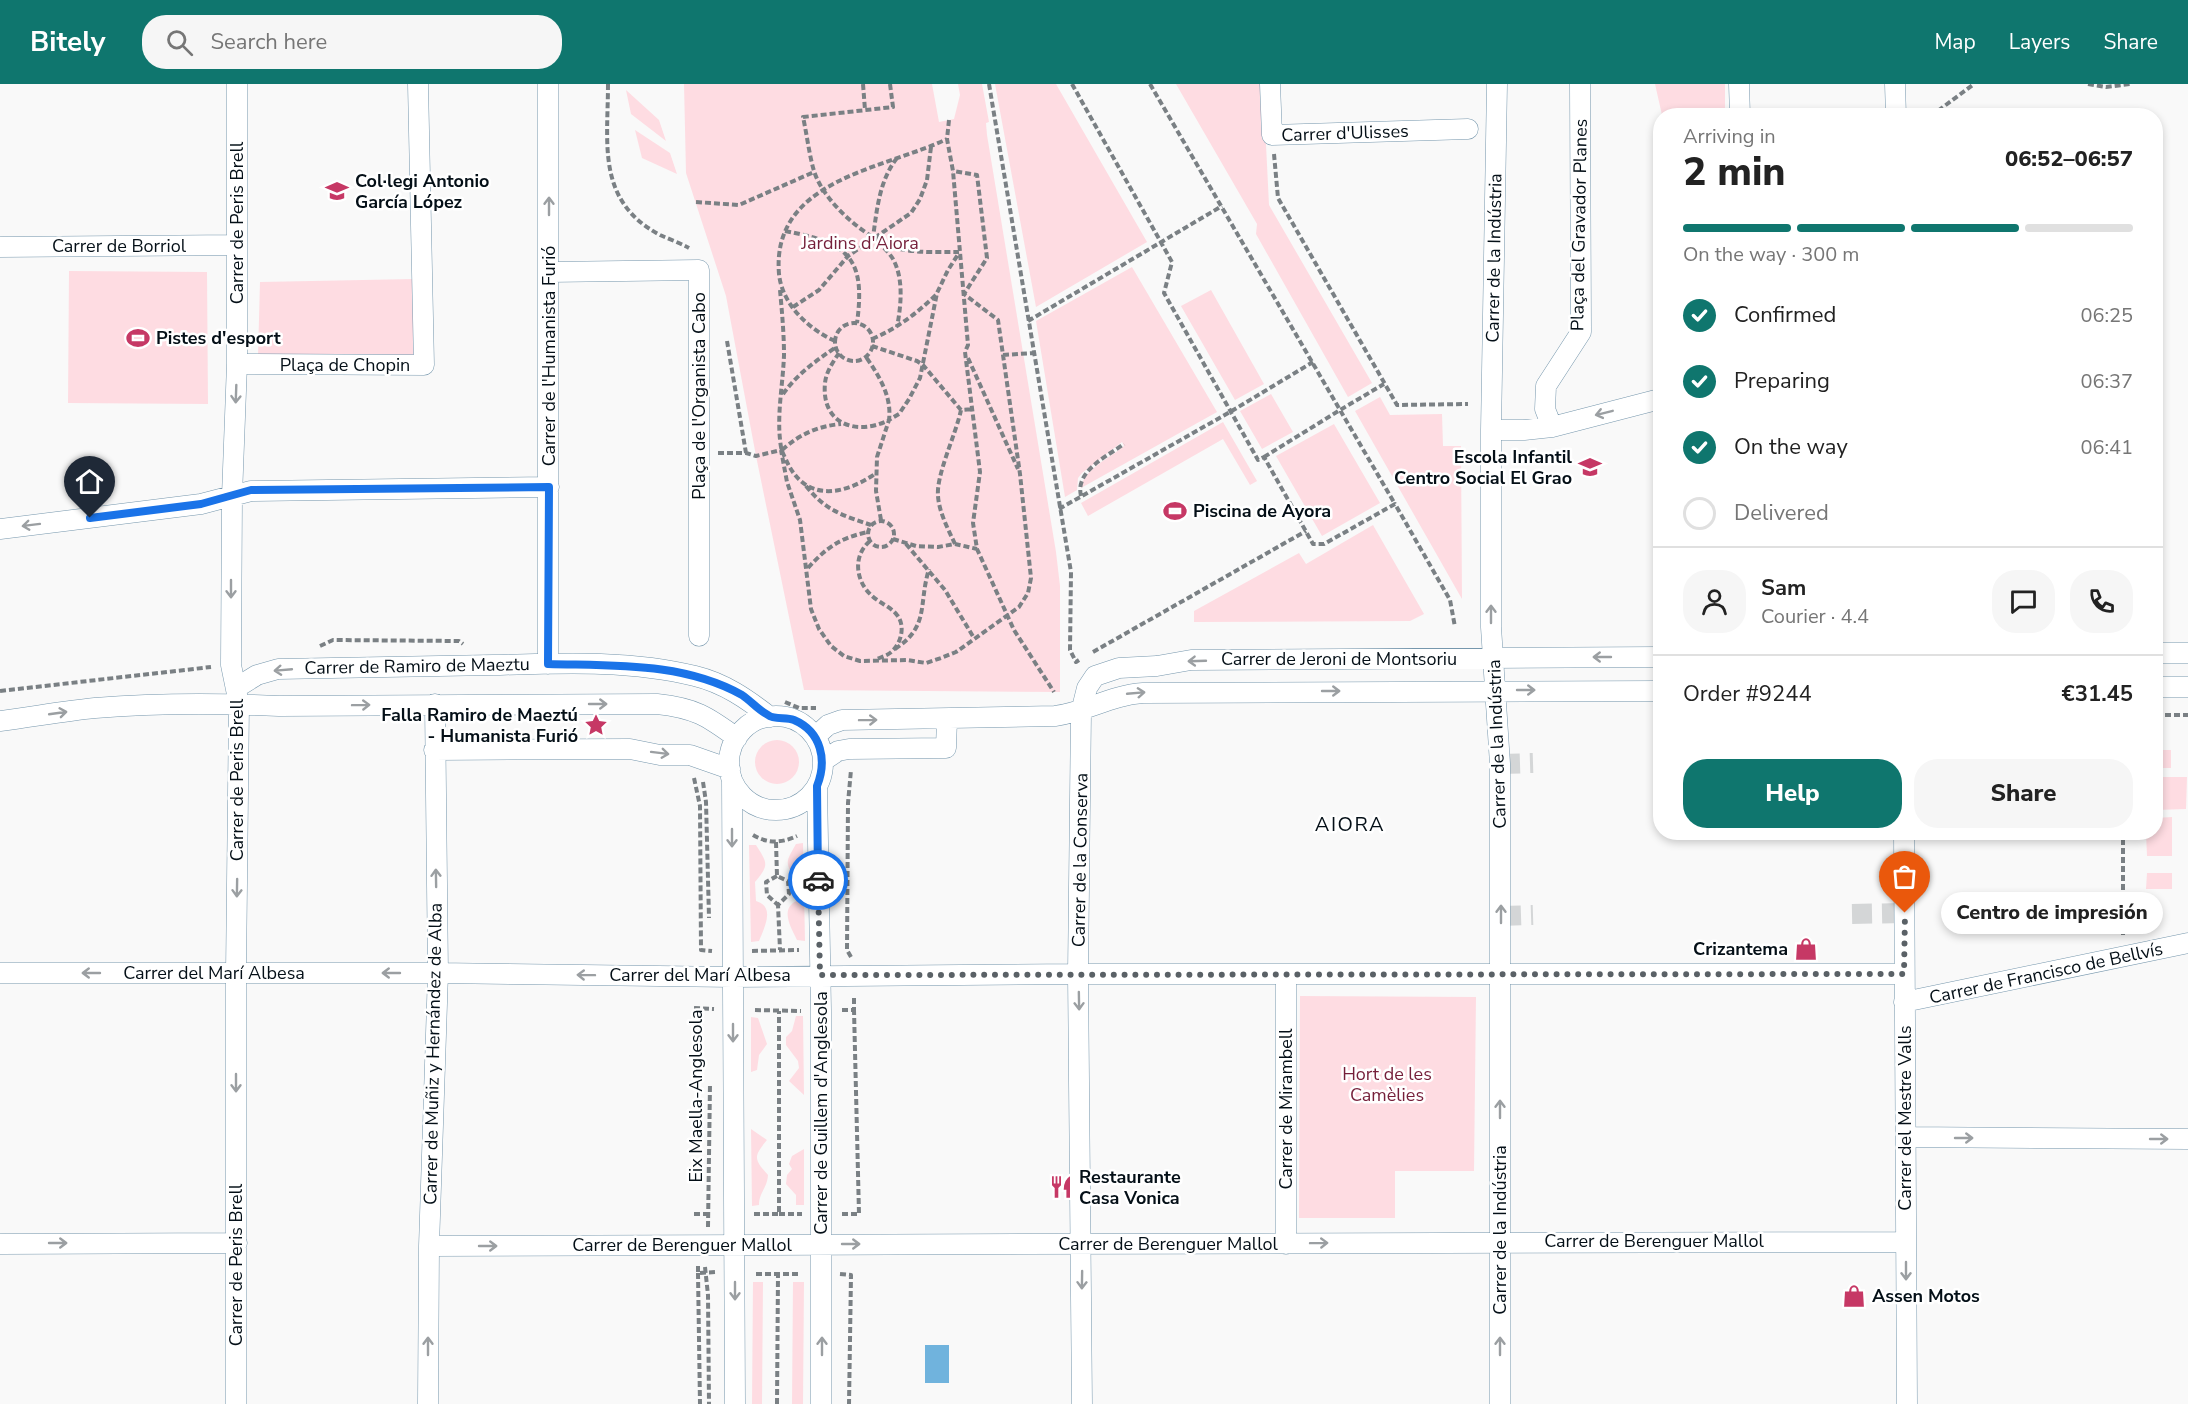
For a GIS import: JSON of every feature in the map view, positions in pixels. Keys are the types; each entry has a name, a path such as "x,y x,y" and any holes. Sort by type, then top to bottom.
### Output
{"street":[{"name":"Carrer de Peris Brell","path":"236,1404 238,696 231,664 232,496 237,364 237,84"},
{"name":"Plaça de Chopin","path":"237,364 424,365 418,84"},
{"name":"Carrer de l'Humanista Furió","path":"548,84 548,664"},
{"name":"Carrer d'Ulisses","path":"1270,84 1272,135 1468,129"},
{"name":"Carrer de la Indústria","path":"1497,84 1491,430 1491,627 1500,764 1500,1404"},
{"name":"Plaça del Gravador Planes","path":"1552,427 1545,409 1546,386 1581,333 1580,84"},
{"path":"1739,84 1740,108"},
{"path":"1895,84 1896,108"},
{"name":"Carrer de Borriol","path":"0,247 237,245"},
{"name":"Plaça de l'Organista Cabo","path":"549,272 699,270 699,636"},
{"path":"1491,430 1552,427 1653,401"},
{"path":"0,529 201,504 251,490 549,487"},
{"path":"2163,653 2188,653"},
{"name":"Carrer de Jeroni de Montsoriu","path":"1081,712 1087,688 1095,676 1119,668 1156,666 1191,660 1653,657"},
{"name":"Carrer de Ramiro de Maeztu","path":"238,696 258,675 278,669 548,664 650,667 697,676 743,696 770,717"},
{"path":"2163,687 2188,687"},
{"name":"Carrer de Jeroni de Montsoriu","path":"815,737 828,725 842,720 1055,716 1081,712 1113,697 1143,693 1653,691"},
{"name":"Carrer de Ramiro de Maeztu","path":"0,721 94,708 238,696 279,706 657,704 675,705 703,714 737,738"},
{"name":"Carrer de Muñiz y Hernández de Alba","path":"428,1404 429,1246 438,973 435,704"},
{"name":"Carrer de la Conserva","path":"1081,712 1078,974 1082,1404"},
{"path":"434,750 630,749 699,757 731,774 738,791 748,801 772,810 798,805 809,797 822,774 821,748 806,727 783,717 770,717 757,721 746,728 732,747 731,774 735,1404"},
{"path":"823,761 838,751 849,749 946,748 946,718"},
{"name":"Carrer de Guillem d'Anglesola","path":"817,786 821,1011 821,1404"},
{"name":"Carrer del Mestre Valls","path":"1904,840 1907,1404"},
{"name":"Carrer de Francisco de Bellvís","path":"1904,1002 2188,943"},
{"name":"Carrer del Marí Albesa","path":"0,973 438,973 733,977 1078,974 1904,974"},
{"name":"Carrer de Mirambell","path":"1286,974 1286,1244"},
{"path":"1906,1137 2188,1139"},
{"name":"Carrer de Berenguer Mallol","path":"429,1246 1082,1245 1500,1241 1906,1242"},
{"path":"0,1244 237,1243"}],"path":[{"path":"862,84 864,110"},
{"path":"890,84 893,107 803,117 814,172 823,190 843,213 873,237 892,257 900,290 897,327"},
{"path":"988,84 1071,572 1070,650 1076,662 1306,531"},
{"path":"1072,84 1172,262 1164,293 1258,460 1384,384"},
{"path":"1150,84 1450,600 1455,627"},
{"path":"1942,108 1974,84"},
{"path":"2088,84 2130,84"},
{"path":"949,120 947,139 953,171 968,345 965,352 974,409 980,472 973,523 977,549 1006,615 1025,649 1054,692"},
{"path":"1272,135 1278,198 1397,405 1468,404"},
{"path":"947,139 931,147 850,175 823,190 803,207 785,231 779,248 784,352 781,450 787,482 800,520 811,609 819,629 831,646 844,656 860,661 907,660 926,663 956,652 1019,607 1028,593 1031,578 1020,474 998,320 964,294"},
{"path":"793,307 819,290 848,256 873,237 904,219 920,199 927,180 931,147"},
{"path":"873,237 886,175 898,157"},
{"path":"953,171 976,175 987,258 964,294"},
{"path":"696,202 739,205 814,172"},
{"path":"1028,321 1222,206"},
{"path":"785,231 817,238 835,246 855,264 861,297 857,324"},
{"path":"873,237 897,248 914,251 959,252"},
{"path":"727,341 746,453 756,456 781,450 794,439 825,425 870,427 889,420 898,414 909,399 924,365 937,293 959,252"},
{"path":"780,281 783,293 793,307 817,331 835,341"},
{"path":"872,339 897,327 921,309 937,293"},
{"path":"857,324 868,330 872,339 872,346 866,357 855,361 838,353 835,341 840,329 857,324"},
{"path":"872,346 896,352 924,365 961,410"},
{"path":"782,395 806,368 836,347"},
{"path":"965,352 1020,474"},
{"path":"838,353 825,383 831,413 842,424"},
{"path":"1003,355 1033,353"},
{"path":"866,357 883,383 890,410 877,456 875,474 881,520"},
{"path":"1059,508 1230,412 1312,362"},
{"path":"961,410 974,409"},
{"path":"955,544 938,497 938,483 961,410"},
{"path":"1081,496 1080,480 1086,472 1124,444"},
{"path":"781,450 792,472 818,500 831,510 872,525"},
{"path":"1264,457 1313,544 1324,544 1395,504"},
{"path":"804,483 817,490 830,492 860,484 875,474"},
{"path":"881,520 888,522 894,528 893,539 889,544 881,547 870,541 868,532 872,525 881,520"},
{"path":"807,569 833,544 868,532"},
{"path":"893,539 906,544 938,547 955,544 977,549"},
{"path":"870,541 858,556 861,580 869,594 899,617 901,625 901,636 890,653"},
{"path":"906,544 945,590 974,638"},
{"path":"874,660 890,653 909,640 917,629 923,587 929,569"},
{"path":"2163,715 2188,715"},
{"path":"699,757 706,809 709,927"},
{"path":"694,1214 859,1214 854,975 853,963 848,950 848,803 852,762"},
{"path":"700,806 760,839 776,842 796,837 848,803"},
{"path":"2123,840 2123,941"},
{"path":"776,842 777,876"},
{"path":"777,876 766,882 767,895 778,905 780,950"},
{"path":"777,876 788,881 789,894 778,905"},
{"name":"Eix Maella-Anglesola","path":"709,939 710,1020"},
{"path":"694,1008 779,1011 854,1010"},
{"path":"778,1214 779,1011"},
{"name":"Eix Maella-Anglesola","path":"709,1404 708,1295 703,1245 709,1214 710,1077"},
{"path":"700,1404 698,1273 703,1245"},
{"path":"698,1273 705,1271 851,1275 849,1404"},
{"path":"777,1404 778,1274"}],"green space":[{"name":"Jardins d'Aiora","path":"684,84 932,84 939,122 954,119 960,95 958,84 982,84 989,122 986,123 987,135 1056,552 1060,586 1060,692 804,690 726,296 686,173"},
{"path":"995,84 1056,84 1147,242 1036,307"},
{"path":"1176,84 1263,84 1269,205 1372,383 1348,397 1256,234 1257,224"},
{"path":"1655,84 1725,84 1725,108 1660,108"},
{"path":"626,90 659,120 666,141 631,114"},
{"path":"635,130 670,153 677,174 642,158"},
{"path":"1132,267 1217,412 1081,488 1087,475 1098,464 1124,446 1122,442 1082,473 1078,478 1077,490 1065,497 1036,321"},
{"name":"Pistes d'esport","path":"69,271 207,272 208,404 68,403"},
{"path":"414,279 415,356 258,356 260,282"},
{"path":"1211,290 1264,384 1235,400 1181,306"},
{"path":"1271,394 1293,432 1262,449 1240,411"},
{"path":"1380,397 1390,415 1442,414 1443,446 1461,446 1462,599 1355,411"},
{"path":"1223,422 1257,481 1250,485 1223,439 1088,516 1081,503"},
{"path":"1334,424 1380,503 1322,536 1276,456"},
{"path":"1373,525 1424,614 1410,621 1194,622 1194,611 1299,553 1306,564"},
{"path":"777,740 792,747 799,762 792,777 777,784 762,777 755,762 762,747"},
{"path":"2163,750 2171,750 2171,768 2163,768"},
{"path":"2163,777 2187,777 2186,809 2163,810"},
{"path":"2172,817 2172,856 2147,856 2146,840 2163,840 2163,818"},
{"path":"803,843 805,941 797,940 788,917 789,907 799,900 799,881 791,871 788,860 796,844"},
{"path":"749,845 756,845 765,861 765,868 755,882 756,901 766,908 767,913 766,924 759,941 751,942"},
{"path":"2147,873 2172,873 2172,889 2146,889"},
{"name":"Hort de les Camèlies","path":"1300,996 1476,997 1474,1171 1395,1171 1395,1218 1299,1218"},
{"path":"796,1016 803,1016 804,1095 789,1081 799,1068 798,1061 786,1045 786,1037 792,1031"},
{"path":"751,1017 758,1018 767,1044 759,1055 757,1070 751,1072"},
{"path":"751,1129 767,1140 759,1150 757,1158 768,1175 759,1205 752,1206"},
{"path":"804,1149 804,1205 796,1205 796,1195 786,1184 787,1175 792,1169 789,1164 792,1156"},
{"path":"753,1282 763,1282 762,1404 752,1404"},
{"path":"793,1282 804,1282 803,1404 792,1404"}],"water":[{"path":"925,1345 949,1345 949,1383 925,1383"}],"tunnel":[{"path":"1500,764 1533,763"},
{"path":"1852,914 1905,913"},
{"path":"1501,916 1533,915"}],"way so far":[{"path":"818,880 820,975 1904,974 1905,913"}],"place":[{"name":"Col·legi Antonio García López","path":"337,191"},
{"name":"Pistes d'esport","path":"138,338"},
{"name":"Escola Infantil Centro Social El Grao","path":"1590,467"},
{"name":"Piscina de Ayora","path":"1175,511"},
{"name":"Falla Ramiro de Maeztú - Humanista Furió","path":"596,725"},
{"name":"Centro de impresión","path":"1905,913"},
{"name":"Crizantema","path":"1806,949"},
{"name":"Restaurante Casa Vonica","path":"1061,1187"},
{"name":"Assen Motos","path":"1854,1296"}],"district":[{"name":"AIORA","path":"1350,824"}],"route":[{"path":"90,518 201,504 251,490 549,487 548,664 650,667 697,676 743,696 770,717 783,717 806,727 821,748 823,761 822,774 817,786 818,880"}]}
